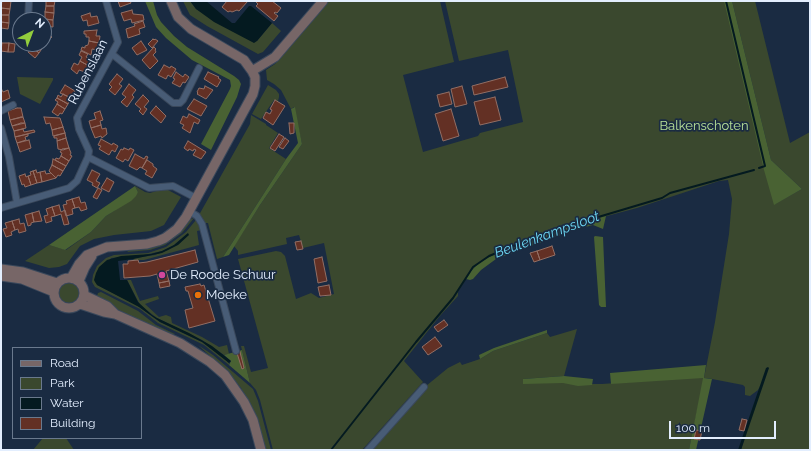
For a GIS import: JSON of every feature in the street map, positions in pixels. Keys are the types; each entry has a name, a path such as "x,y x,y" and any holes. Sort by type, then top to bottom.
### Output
{"street":[{"path":"28,12 29,1"},
{"name":"Rubenslaan","path":"89,154 79,129 77,118 118,42 106,1"},
{"path":"75,279 93,253 107,247 147,244 165,238 176,229 189,211 249,103 255,86 255,77 244,60 191,29 178,17 171,1"},
{"path":"252,71 275,57 323,1"},
{"path":"112,54 173,103 180,103 183,100 199,68"},
{"path":"1,111 13,105"},
{"path":"1,128 10,157 17,203"},
{"path":"1,208 69,188 77,181 89,154 149,188 173,186 196,198"},
{"path":"189,211 197,216 202,224 236,351"},
{"path":"1,269 23,272 58,283"},
{"path":"1,276 22,279 54,292"},
{"path":"80,304 84,295 84,289 75,279 64,278 58,283 54,292 56,301 64,307 70,308 80,304 115,314 185,346 217,368 232,384 244,402 253,420 261,450"},
{"path":"84,295 107,306 115,314"},
{"path":"368,450 424,387"}],"green space":[{"path":"145,1 153,1 157,15 161,22 174,36 187,47 234,76 241,84 237,97 211,150 201,144 230,89 230,80 192,60 166,38 156,27"},
{"path":"183,1 190,1 196,9 257,41 272,23 281,31 263,52 258,54 190,15"},
{"name":"Balkenschoten","path":"326,1 440,1 454,62 403,75 423,152 478,136 480,133 523,122 508,50 459,61 445,1 726,1 775,204 802,189 771,160 732,1 755,1 790,143 810,132 810,450 741,450 760,386 758,390 750,396 745,395 745,387 743,385 704,378 715,322 729,234 732,199 728,180 719,181 637,208 562,228 500,251 479,263 470,272 458,292 458,296 404,361 423,382 362,450 273,450 260,400 256,390 250,383 241,346 244,346 251,372 268,368 238,259 276,251 281,252 285,256 296,299 311,293 319,298 334,294 324,243 303,248 299,235 286,238 287,244 238,255 238,251 234,246 302,144 294,107 291,109 281,90 267,80 266,70 275,64"},
{"path":"724,1 732,1 771,160 802,189 774,205 764,170"},
{"path":"17,77 53,78 53,80 40,104 20,94"},
{"path":"268,85 276,90 279,97 278,101 274,100 261,119 252,114"},
{"path":"295,107 302,144 260,205 229,255 223,257 286,159 298,143 291,109"},
{"path":"251,115 278,133 269,148 286,159 223,257 217,259 208,223 205,223 199,215 250,124"},
{"path":"135,186 145,192 150,193 163,189 168,190 181,197 164,225 151,231 94,239 80,246 67,264 59,267 49,268 25,261 49,245 66,250 91,232 106,216 138,192"},
{"path":"135,186 138,192 131,201 106,216 91,232 65,250 49,245"},
{"path":"606,216 603,229 593,225 574,230 496,259 481,270 473,279 466,279 479,263 500,251 562,228"},
{"path":"194,218 182,233 165,245 150,250 127,252 132,248 142,248"},
{"path":"196,220 198,221 201,230 197,231 199,245 144,260 133,260 135,258 155,255 168,250 180,243 188,233 174,245 162,251 144,255 111,258 97,285 135,304 160,322 202,342 229,363 229,365 204,345 158,323 140,309 95,287 92,282 97,266 106,258 114,255 148,253 166,247 186,232"},
{"path":"595,236 603,237 606,307 601,307 599,305"},
{"path":"127,280 131,280 140,301 158,296 159,299 145,304 159,317 166,315 171,317 172,323 219,347 227,345 229,354 224,355 202,340 157,318 140,305"},
{"path":"69,283 76,286 79,293 76,300 69,303 62,300 59,293 62,286"},
{"path":"101,292 138,311 156,325 175,334 170,335 96,299 98,293"},
{"path":"577,329 564,376 523,379 523,382 552,381 602,384 704,378 689,450 371,450 426,386 448,368 460,362 462,365 480,359 493,351 547,333 550,337"},
{"path":"547,330 547,333 493,351 480,359 479,355 494,348"},
{"path":"198,345 213,355 253,389 258,401 271,450 265,450 250,404 241,388 228,372"},
{"path":"242,350 250,383 229,365 231,361 224,355"},
{"path":"706,365 704,378 712,379 696,450 689,450 703,378 611,384 610,373"},
{"path":"564,376 593,379 592,385 578,386 563,383 523,384 523,379"},
{"path":"42,439 67,439 74,450 33,450"}],"water":[{"path":"190,1 206,1 232,23 235,23 249,6 251,6 272,23 254,43 214,22 196,9"},
{"path":"188,233 189,235 178,245 162,253 118,261 120,280 127,280 138,302 152,315 212,346 231,361 229,363 202,342 160,322 139,307 97,285 94,280 99,267 107,260 121,256 151,254 162,251 174,245"},
{"path":"766,368 769,368 741,450 738,450"}],"building":[{"path":"2,1 11,1 10,9 1,8"},
{"path":"46,1 55,1 54,6 46,6"},
{"path":"118,1 130,1 131,3 120,7"},
{"path":"227,1 248,1 239,11 228,12 222,7"},
{"path":"255,1 272,1 281,8 277,13 274,13 278,16 274,21 256,6 258,4"},
{"path":"46,6 54,6 54,13 45,12"},
{"path":"1,8 10,9 9,15 1,15"},
{"path":"132,10 133,14 143,15 144,20 132,23 131,19 124,21 121,13"},
{"path":"52,13 54,13 52,20"},
{"path":"90,13 91,17 97,16 99,23 88,26 87,20 83,21 81,16"},
{"path":"1,15 9,15 9,23 1,22"},
{"path":"143,21 145,27 139,29 140,34 128,38 126,29"},
{"path":"1,22 9,23 8,29 1,28"},
{"path":"97,30 96,36 100,36 99,43 89,41 89,37 86,37 86,34 84,34 84,31"},
{"path":"153,39 158,41 152,48 148,44"},
{"path":"89,41 99,43 97,50 92,49 91,55 81,50 82,47 85,48 85,46 88,45"},
{"path":"141,41 147,50 137,55 132,48"},
{"path":"2,43 9,43 8,52 1,51"},
{"path":"9,43 12,44 12,52 8,52"},
{"path":"154,47 156,52 153,55 158,61 150,69 142,60"},
{"path":"81,51 88,54 86,57 92,60 89,66 80,61 82,57 79,55"},
{"path":"28,52 38,52 39,53 35,58"},
{"path":"80,61 89,66 85,72 79,70 77,74 71,69 74,63 78,65"},
{"path":"164,65 170,68 171,66 176,69 171,77 168,75 166,79 158,75"},
{"path":"176,72 183,77 185,74 189,77 180,87 172,83 175,79 173,78"},
{"path":"208,72 219,77 218,78 221,80 217,87 204,79"},
{"path":"117,74 123,79 119,84 122,86 115,95 109,90 112,87 109,84"},
{"path":"505,77 508,87 474,95 472,86"},
{"path":"129,84 136,90 132,95 134,97 127,107 121,102 126,97 122,94"},
{"path":"65,85 75,91 71,98 60,93"},
{"path":"205,86 213,90 206,99 197,94 199,88 204,89"},
{"path":"462,86 467,104 455,107 451,89"},
{"path":"1,88 3,92 8,90 10,98 1,102"},
{"path":"449,92 452,104 440,107 437,95"},
{"path":"63,94 71,98 68,104 57,98 58,95 61,97"},
{"path":"143,95 149,101 144,107 147,109 143,115 139,111 141,109 135,104"},
{"path":"495,97 501,120 480,125 474,102"},
{"path":"57,98 68,104 65,109 57,104 58,102 55,100"},
{"path":"194,99 207,106 201,116 187,109"},
{"path":"275,100 285,106 273,125 263,118 266,112 270,114 272,110 270,109"},
{"path":"57,104 65,109 62,114 60,113 58,116 52,112"},
{"path":"156,106 166,116 161,123 150,113"},
{"path":"21,108 23,117 10,120 8,111"},
{"path":"451,109 459,136 443,141 435,114"},
{"path":"100,111 103,120 100,121 101,125 91,128 89,121 96,119 94,113"},
{"path":"189,114 200,120 198,124 194,122 190,133 182,128 184,125 180,123 183,116 187,118"},
{"path":"23,117 25,123 12,126 10,120"},
{"path":"44,117 60,118 63,127 52,130 50,123 46,124"},
{"path":"25,123 26,128 14,131 12,126"},
{"path":"289,123 294,123 294,133 290,134"},
{"path":"101,125 102,129 106,128 107,134 102,138 101,136 95,138 91,128"},
{"path":"63,127 65,133 53,136 52,130"},
{"path":"23,129 24,132 34,130 35,132 15,137 14,131"},
{"path":"65,133 66,138 57,141 57,138 54,138 54,136"},
{"path":"28,134 28,136 25,137 26,140 17,143 15,137"},
{"path":"279,134 284,137 275,151 270,148"},
{"path":"66,138 69,148 63,150 58,149 57,141"},
{"path":"285,138 289,141 283,149 279,147"},
{"path":"101,139 112,145 113,143 118,146 115,152 112,150 109,155 99,149 101,146 98,145"},
{"path":"29,140 31,148 20,152 17,143"},
{"path":"188,141 206,152 201,159 193,155 196,150 194,149 193,151 189,149 188,151 184,148"},
{"path":"69,148 71,153 70,155 72,156 69,161 61,156 62,153 60,152 62,149"},
{"path":"124,148 134,150 128,161 125,159 123,162 116,158 121,149 123,150"},
{"path":"135,154 144,159 146,156 148,157 142,168 140,167 137,170 129,166"},
{"path":"61,156 69,161 66,166 55,160 56,158 59,159"},
{"path":"53,159 66,166 63,171 52,165"},
{"path":"147,160 157,169 152,178 145,174 147,171 142,168"},
{"path":"52,165 63,171 60,176 58,175 56,178 49,171"},
{"path":"36,170 37,173 40,172 42,182 37,183 33,171"},
{"path":"92,170 100,174 96,181 100,183 97,188 92,185 93,183 87,180"},
{"path":"33,171 37,183 31,185 28,176 31,175 30,172"},
{"path":"45,171 46,174 51,173 56,178 42,182 40,172"},
{"path":"25,174 26,177 28,176 31,185 25,187 24,184 22,185 19,176"},
{"path":"107,178 114,182 109,192 101,188"},
{"path":"98,188 102,190 97,199 93,197"},
{"path":"79,197 81,203 85,202 87,209 81,211 79,207 75,208 72,199"},
{"path":"72,199 75,208 72,209 73,214 66,216 63,205 67,204 66,201"},
{"path":"59,205 61,212 65,210 69,224 64,225 61,214 55,216 52,207"},
{"path":"52,207 55,216 51,217 52,221 46,223 44,216 48,215 46,209"},
{"path":"39,211 42,221 34,222 32,213"},
{"path":"32,213 34,222 28,226 25,215"},
{"path":"19,219 20,224 24,223 26,231 19,233 18,229 15,230 12,221"},
{"path":"12,221 15,230 11,232 12,235 6,237 3,229 7,228 5,223"},
{"path":"301,241 303,249 297,250 295,242"},
{"path":"552,246 555,255 540,260 537,251"},
{"path":"195,250 198,262 166,271 169,281 159,283 157,274 124,278 123,264 128,264 128,261 138,260 139,263 147,262"},
{"path":"537,251 540,260 534,262 530,253"},
{"path":"322,257 327,281 318,283 314,259"},
{"path":"169,281 170,286 160,288 159,283"},
{"path":"200,284 201,286 204,285 215,321 189,328 185,310 193,308 188,291 186,291 185,287"},
{"path":"329,285 331,295 320,296 318,287"},
{"path":"444,320 448,325 438,332 434,327"},
{"path":"435,337 442,346 428,355 422,347"},
{"path":"240,352 244,368 242,369 237,353"},
{"path":"742,419 747,420 744,431 739,430"},
{"path":"696,430 702,431 700,440 694,439"}],"waterway":[{"name":"Beulenkampsloot","path":"726,1 765,166 759,168"},
{"name":"Beulenkampsloot","path":"331,450 416,342 453,298 473,267 489,256 548,232 662,198 670,193 754,170"}],"place":[{"name":"De Roode Schuur","path":"162,275"},
{"name":"Moeke","path":"198,295"}]}
